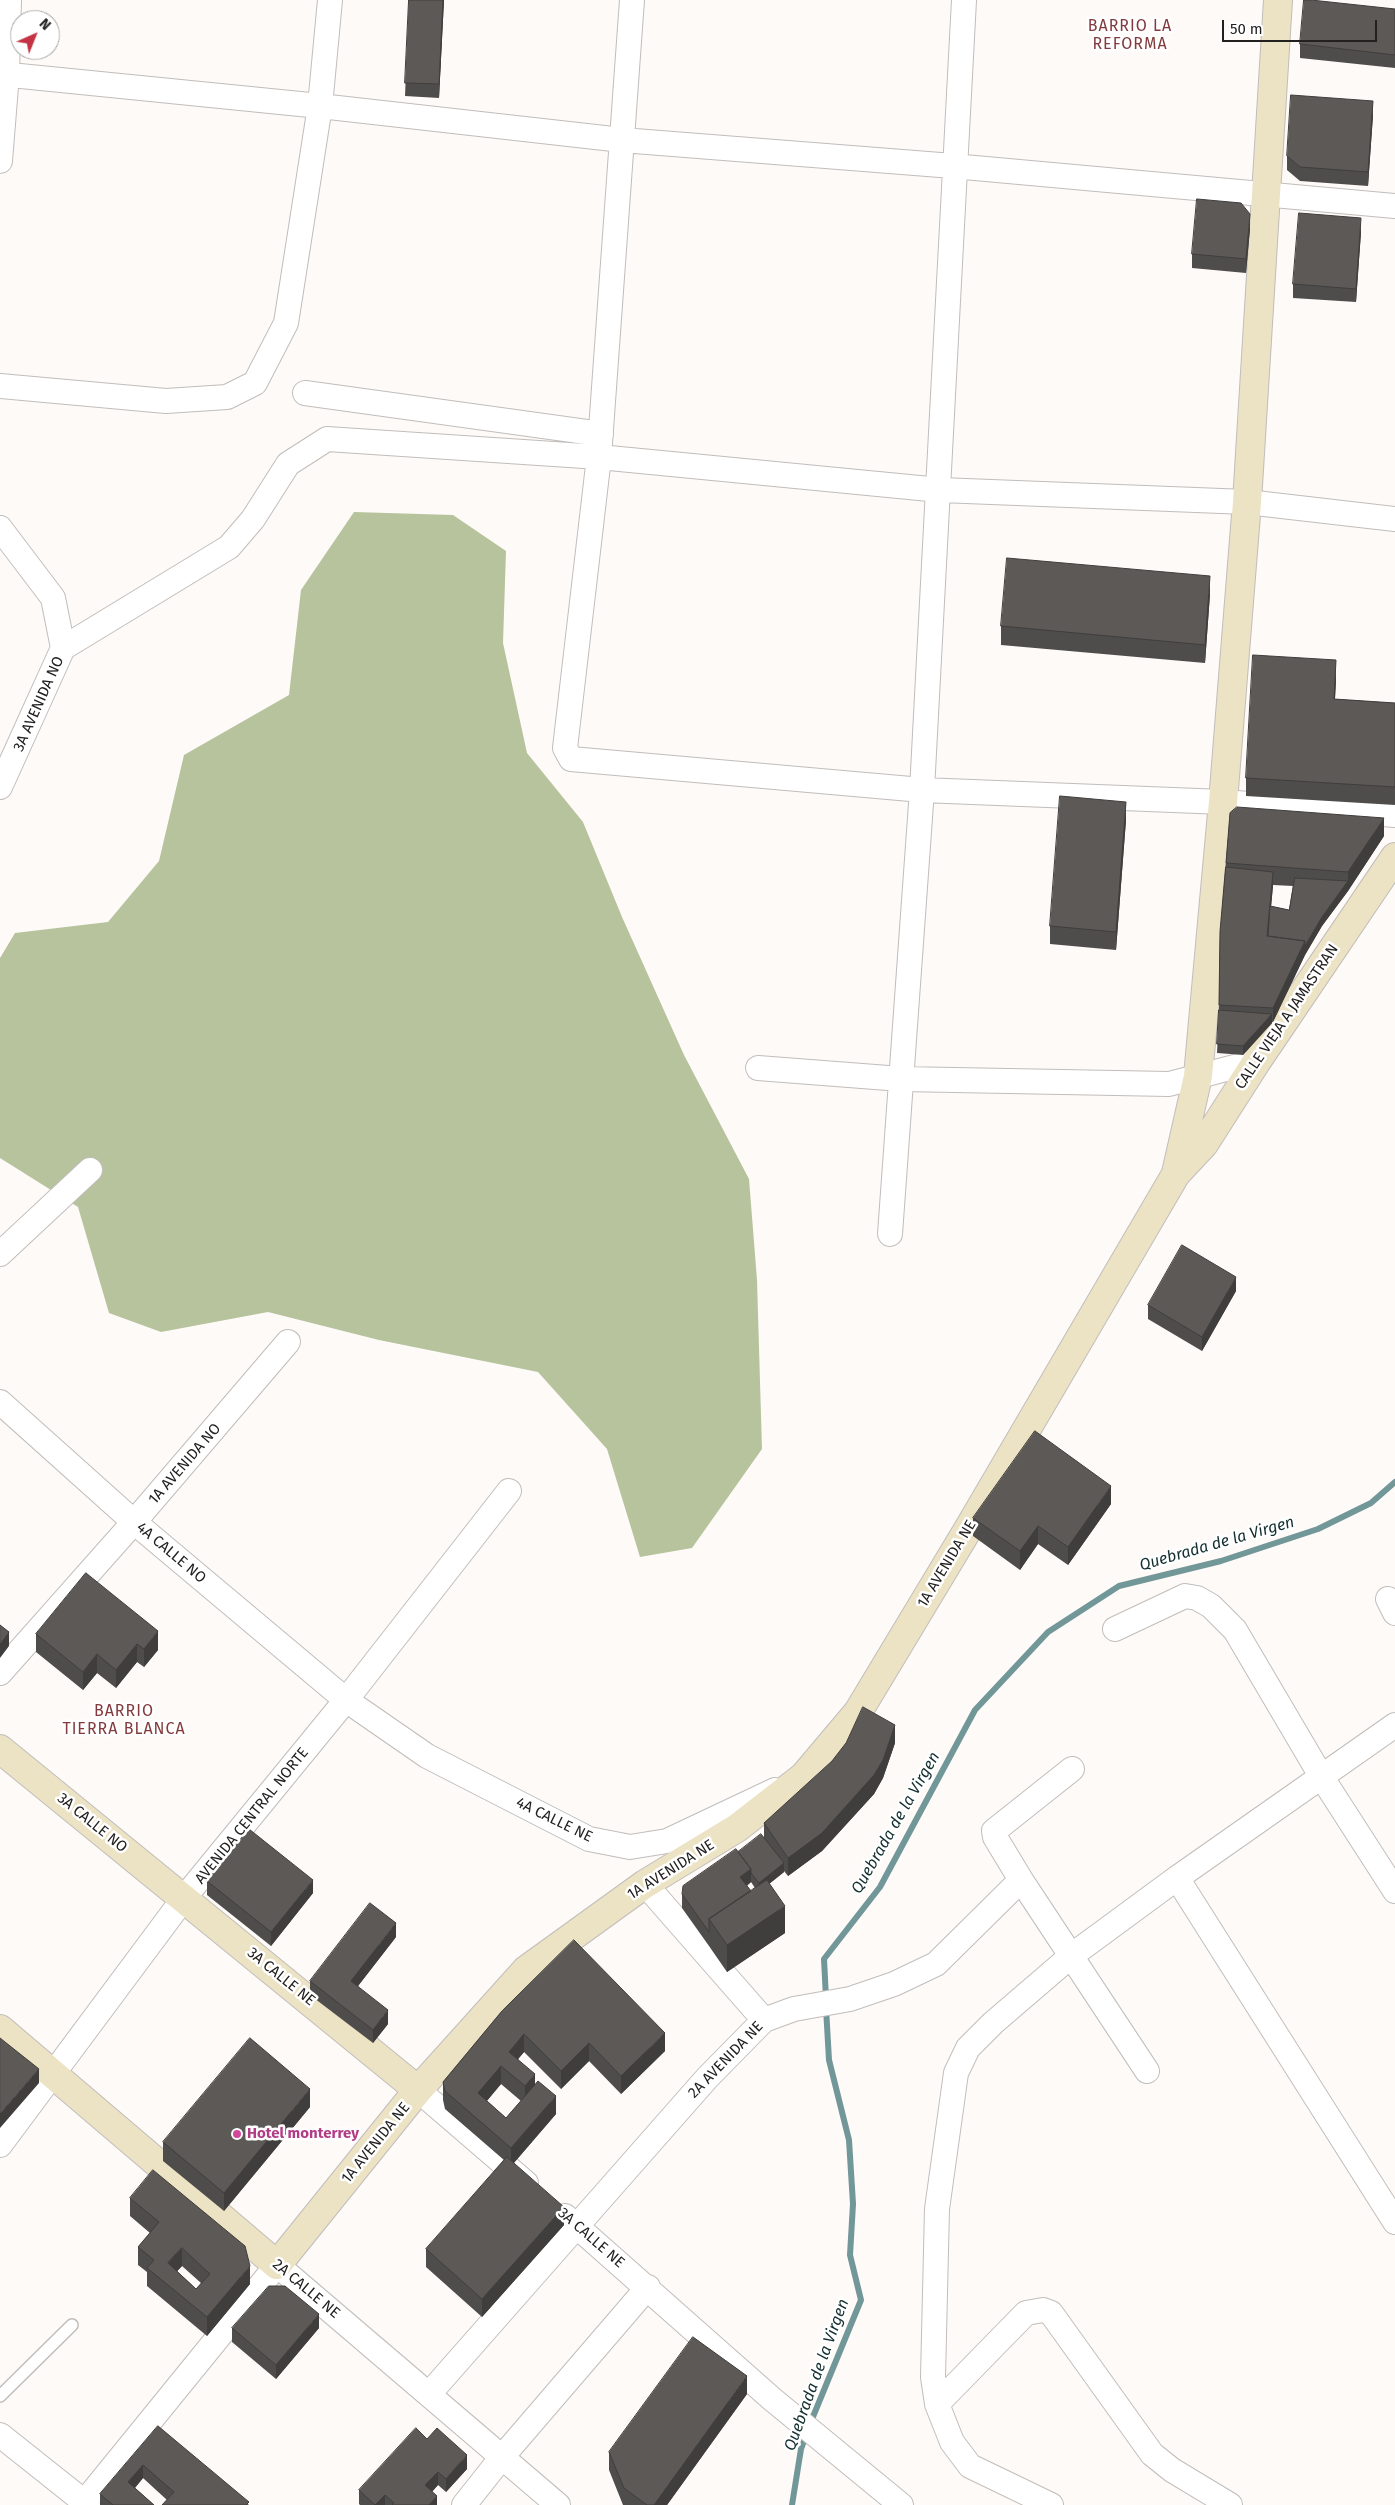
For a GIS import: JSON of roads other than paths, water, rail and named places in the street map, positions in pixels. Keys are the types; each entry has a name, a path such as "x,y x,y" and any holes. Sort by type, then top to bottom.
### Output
{"main road":[{"path":"1176,1174 1198,1076 1223,802 1248,502 1268,194 1278,0"},
{"name":"CALLE VIEJA A JAMASTRAN","path":"1176,1174 1204,1144 1256,1061 1395,857"},
{"name":"1A AVENIDA NE","path":"277,2265 418,2090 526,1970 645,1884 737,1828 804,1776 858,1712 970,1526 1176,1174"},
{"name":"3A CALLE NO","path":"0,1749 184,1898"},
{"name":"3A CALLE NE","path":"184,1898 418,2090"},
{"name":"2A CALLE NE","path":"0,2029 277,2265"}],"street":[{"path":"0,161 9,0"},
{"path":"0,386 166,401 227,397 255,383 286,323 320,106 330,0"},
{"path":"632,0 599,457 565,748 571,759 922,790 1223,802 1395,815"},
{"path":"890,1234 922,790 940,490 953,166 964,0"},
{"path":"4,74 320,106 622,140 953,166 1395,206"},
{"path":"305,393 601,434"},
{"path":"0,528 53,598 63,648 230,547 253,519 288,464 327,439 599,457 940,490 1248,502 1395,518"},
{"name":"3A AVENIDA NO","path":"0,787 63,648"},
{"path":"758,1068 901,1079 1169,1084 1256,1061"},
{"path":"0,1254 90,1170"},
{"name":"1A AVENIDA NO","path":"0,1673 134,1522 288,1342"},
{"name":"4A CALLE NO","path":"0,1402 134,1522 346,1700"},
{"name":"AVENIDA CENTRAL NORTE","path":"0,2145 184,1898 346,1700 510,1491"},
{"path":"1115,1629 1185,1596 1197,1598 1211,1606 1235,1630 1321,1776 1395,1891"},
{"name":"4A CALLE NE","path":"346,1700 426,1756 589,1839 630,1847 668,1841 804,1776"},
{"path":"1051,2505 970,2466 952,2442 937,2404 933,2376 937,2209 956,2073 968,2048 993,2023 1071,1956 1177,1878 1395,1725"},
{"path":"1072,1769 994,1831 994,1837 1147,2071"},
{"path":"1177,1878 1395,2222"},
{"name":"2A AVENIDA NE","path":"428,2394 707,2078 764,2020 794,2009 850,1999 894,1984 936,1964 1021,1880"},
{"path":"645,1884 764,2020"},
{"name":"3A CALLE NE","path":"418,2090 576,2225 772,2399 901,2505"},
{"name":"2A CALLE NE","path":"277,2265 558,2505"},
{"name":"1A AVENIDA NE","path":"85,2504 277,2265"},
{"path":"464,2505 502,2457 648,2288"},
{"path":"937,2404 1026,2313 1043,2310 1050,2313 1152,2454 1172,2470 1230,2505"},
{"path":"0,2435 85,2504"}],"lane":[{"path":"0,2396 72,2325"}],"waterway":[{"name":"Quebrada de la Virgen","path":"826,1998 824,1959 880,1887 975,1710 1048,1632 1119,1586 1221,1561 1318,1529 1371,1503 1395,1482"},
{"name":"Quebrada de la Virgen","path":"810,2424 861,2300 850,2255 853,2204 849,2140 829,2060 826,2008"},
{"name":"Quebrada de la Virgen","path":"792,2505 801,2449 807,2433"}],"place":[{"name":"Hotel monterrey","path":"237,2134"}],"district":[{"name":"BARRIO LA REFORMA","path":"1130,36"},
{"name":"BARRIO TIERRA BLANCA","path":"124,1721"}]}
